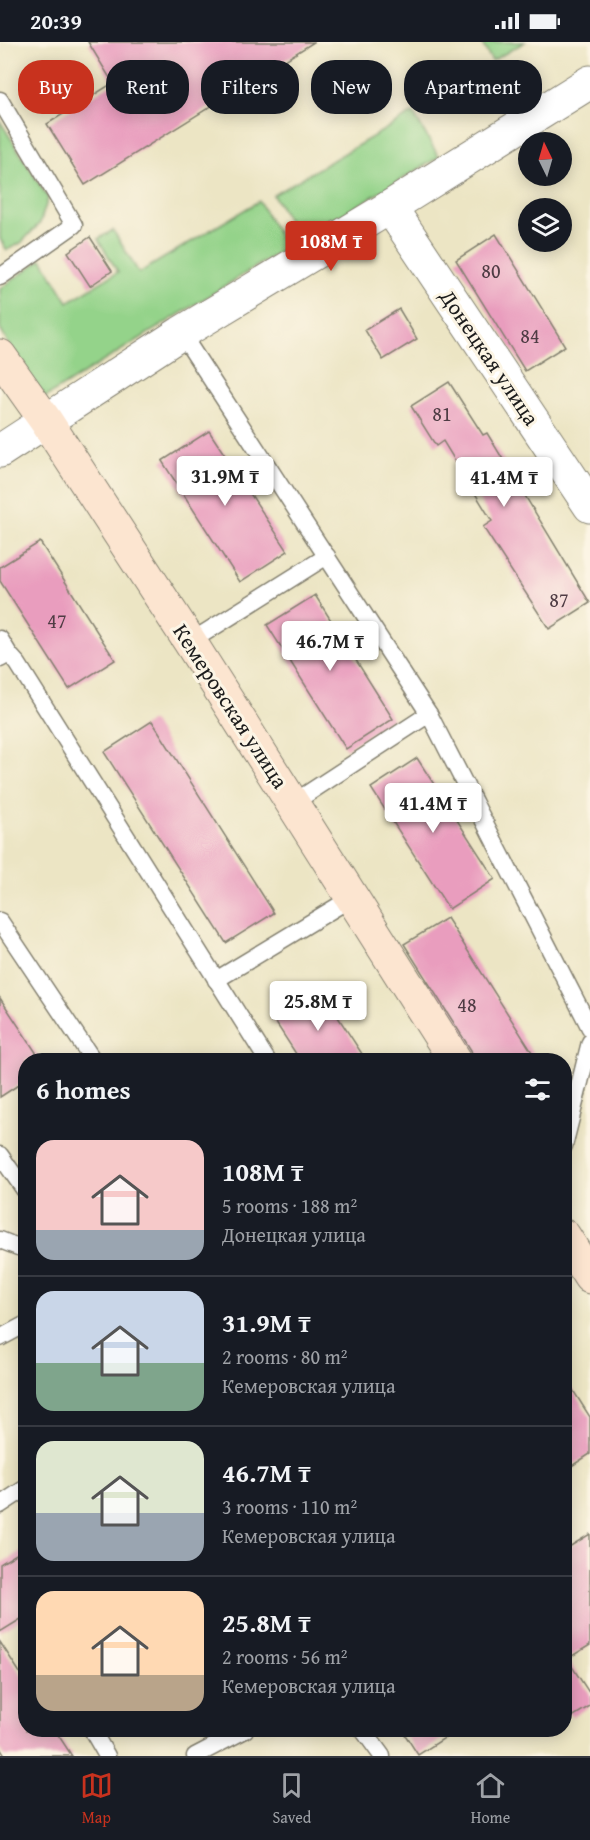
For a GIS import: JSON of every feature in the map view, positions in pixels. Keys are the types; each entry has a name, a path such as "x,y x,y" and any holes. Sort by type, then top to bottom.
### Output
{"street":[{"path":"0,451 181,333 390,207 590,82"},
{"name":"Донецкая улица","path":"390,207 590,506"},
{"name":"Кемеровская улица","path":"0,356 46,421 190,642 451,1053"},
{"path":"572,1249 590,1277"}],"lane":[{"path":"0,100 74,225 0,277"},
{"path":"181,333 429,714 590,1028"},
{"path":"190,642 327,556"},
{"path":"0,639 5,656 263,1053"},
{"path":"293,803 429,714"},
{"path":"216,980 353,897"},
{"path":"0,921 88,1053"},
{"path":"572,1114 590,1042"},
{"path":"0,1155 18,1181"},
{"path":"0,1240 18,1247"},
{"path":"0,1338 18,1328"},
{"path":"0,1504 18,1493"},
{"path":"96,1737 107,1756"},
{"path":"195,1756 232,1737"},
{"path":"368,1737 381,1756"}],"green space":[{"path":"481,42 525,42 494,60 491,60"},
{"path":"411,114 414,114 439,157 300,240 273,195"},
{"path":"0,121 48,198 40,223 21,243 7,250 0,239"},
{"path":"259,201 286,248 41,400 0,329 0,289 42,259 68,302 118,272 98,239 113,230 139,273"}],"building":[{"path":"88,42 314,42 285,60 201,60 201,113 85,185 47,124 63,114 94,114 94,95 106,87 106,114 189,114 189,60 106,60 106,72"},
{"path":"496,234 565,346 525,371 456,260"},
{"path":"90,237 112,271 90,286 68,252"},
{"path":"399,309 417,339 383,360 365,330"},
{"path":"449,382 483,435 487,433 590,603 549,629 483,527 492,521 443,441 436,446 411,406"},
{"path":"209,431 288,551 240,582 162,461"},
{"path":"40,542 115,660 69,689 0,581 0,567"},
{"path":"315,595 393,719 346,749 267,625"},
{"path":"152,721 274,913 226,943 104,752"},
{"path":"417,758 495,879 449,909 371,788"},
{"path":"447,918 533,1053 472,1053 404,944"},
{"path":"321,991 361,1053 295,1053 274,1020"},
{"path":"0,998 36,1053 18,1053 18,1085 0,1097"},
{"path":"572,1389 590,1417 590,1454 572,1466"},
{"path":"590,1534 590,1645 572,1656 572,1545"},
{"path":"18,1553 18,1621 0,1632 0,1564"},
{"path":"0,1642 18,1670 18,1737 60,1737 72,1756 5,1756 0,1748"},
{"path":"572,1667 590,1694 590,1706 572,1717"},
{"path":"406,1737 446,1737 418,1755"}]}
